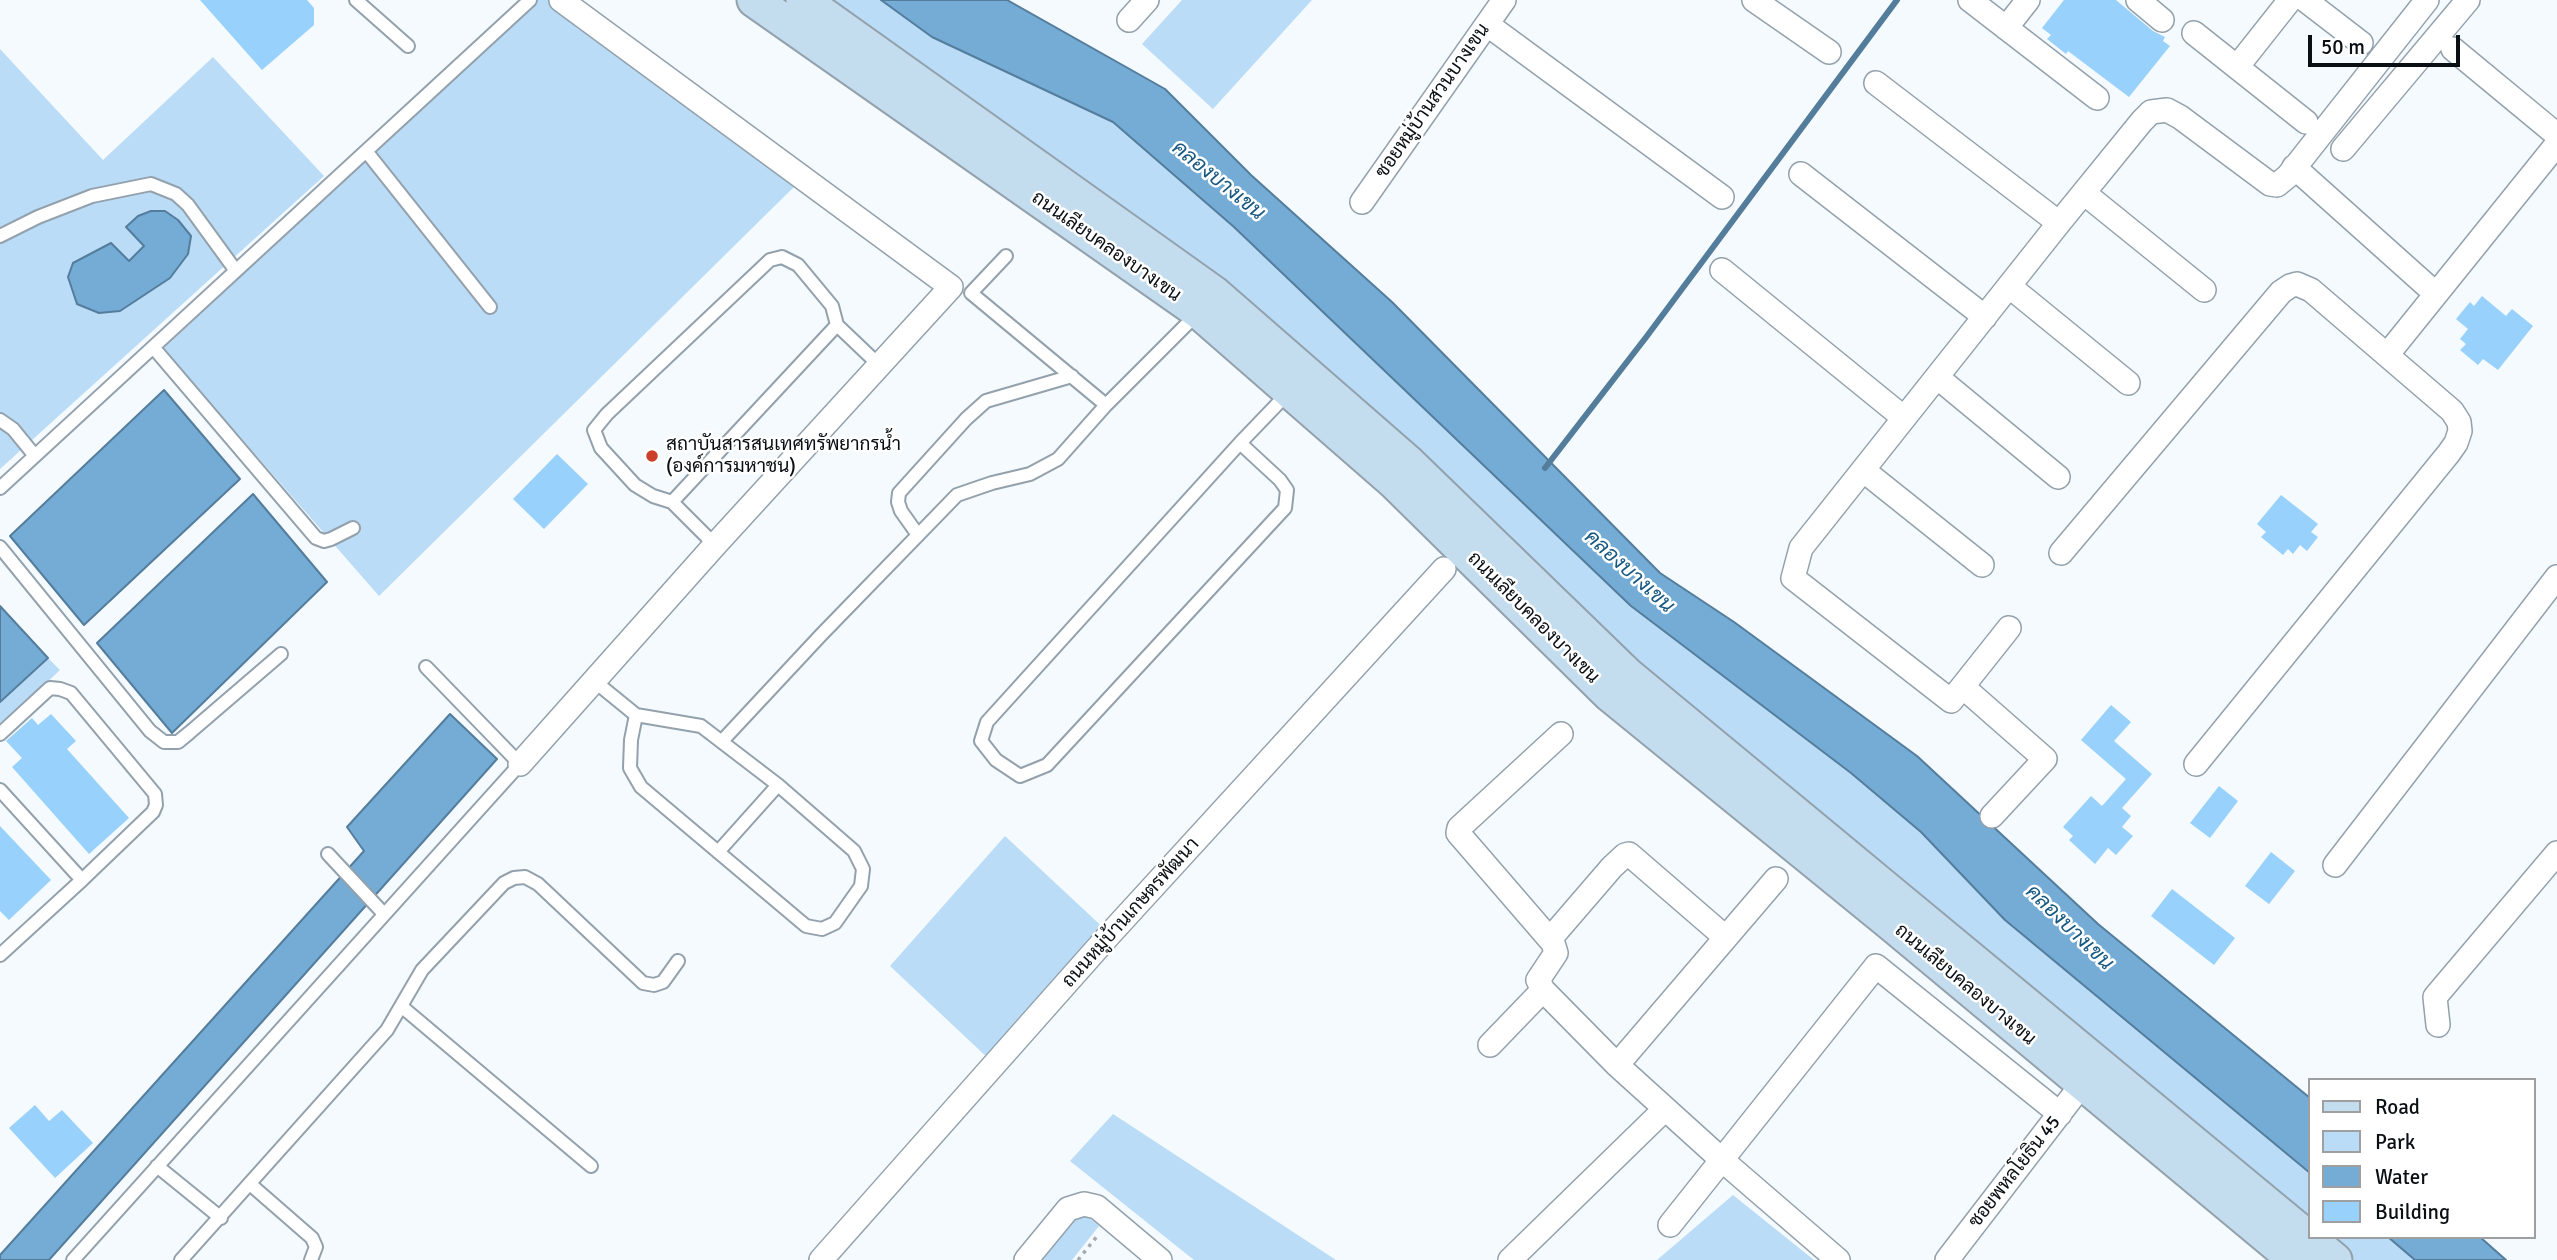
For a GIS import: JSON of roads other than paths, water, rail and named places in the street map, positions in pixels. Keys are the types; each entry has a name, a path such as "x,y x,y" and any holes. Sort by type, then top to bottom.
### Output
{"main road":[{"name":"ถนนเลียบคลองบางเขน","path":"754,0 1199,312 1394,482 1611,695 2090,1072 2335,1260"},
{"name":"ถนนเลียบคลองบางเขน","path":"803,0 1214,293 1409,463 1628,675 2090,1072 2295,1260"}],"street":[{"path":"520,764 715,545 951,287 561,0"},
{"path":"1129,20 1147,0"},
{"name":"ซอยหมู่บ้านสวนบางเขน","path":"1362,202 1504,0"},
{"path":"1754,0 1829,52"},
{"path":"1970,0 2097,98"},
{"path":"2006,28 2028,0"},
{"path":"2138,0 2162,20"},
{"path":"2237,67 2290,0"},
{"path":"2305,0 2361,43"},
{"path":"2009,628 1951,701 1793,578 1801,548 2059,223 2151,112 2166,110 2180,117 2270,184 2277,185 2427,0"},
{"path":"2343,149 2468,0"},
{"path":"1488,25 1723,197"},
{"path":"2194,33 2306,122"},
{"path":"2387,355 2556,146 2453,49"},
{"path":"1876,83 2059,223"},
{"path":"2294,167 2436,294"},
{"path":"1801,174 1985,317"},
{"path":"2084,193 2204,290"},
{"path":"1722,270 1904,418"},
{"path":"2061,553 2290,286 2297,284 2311,290 2452,411 2460,431 2456,443 2196,764"},
{"path":"2009,286 2128,383"},
{"path":"1937,377 2057,477"},
{"path":"1863,470 1982,565"},
{"name":"ถนนหมู่บ้านเกษตรพัฒนา","path":"821,1260 1110,934 1444,569"},
{"path":"2335,865 2557,577"},
{"path":"1963,687 2045,759 1992,816"},
{"path":"1561,734 1459,828 1458,833 1550,939 1556,953 1538,980 1542,990 1665,1109 1838,1260"},
{"path":"2438,1025 2435,997 2557,853"},
{"path":"1550,939 1612,867 1629,854 1725,937"},
{"path":"1617,1065 1776,879"},
{"path":"1670,1225 1876,966 2060,1114"},
{"path":"1490,1045 1542,990"},
{"name":"ซอยพหลโยธิน 45","path":"1947,1260 2090,1072"},
{"path":"1510,1260 1665,1109"},
{"path":"1026,1260 1068,1209 1084,1203 1110,1219 1160,1260"}],"lane":[{"path":"356,0 408,46"},
{"path":"0,488 530,0"},
{"path":"366,151 490,307"},
{"path":"0,236 38,217 92,196 152,184 176,194 188,205 236,271"},
{"path":"1006,256 971,293 1106,405"},
{"path":"715,545 672,502 653,496 635,485 601,449 594,430 607,414 770,260 782,257 798,265 832,306 837,325 878,365"},
{"path":"723,740 957,495 1030,474 1058,459 1106,405 1199,312"},
{"path":"672,502 837,325"},
{"path":"153,347 316,538 324,541 353,528"},
{"path":"918,535 901,512 899,493 966,419 986,401 1072,376"},
{"path":"1240,443 1280,480 1287,491 1285,508 1047,765 1020,776 996,760 981,741 987,722 1240,443 1290,391"},
{"path":"0,420 13,429 35,456"},
{"path":"0,547 150,731 164,742 178,742 281,653"},
{"path":"73,1260 520,764 426,667"},
{"path":"593,681 636,715 701,726 723,740 854,851 863,869 861,886 835,923 822,929 806,926 641,787 630,768 631,740 636,715"},
{"path":"0,734 50,688 71,693 155,794 153,811 0,955"},
{"path":"718,852 778,785"},
{"path":"0,790 82,880"},
{"path":"328,854 384,914"},
{"path":"189,1257 387,1030 422,970 504,883 525,877 538,884 643,983 654,985 663,982 678,961"},
{"path":"401,1006 591,1166"},
{"path":"157,1166 221,1218"},
{"path":"250,1184 312,1238 316,1247 311,1260"}],"water":[{"name":"คลองบางเขน","path":"881,0 1007,0 1165,89 1251,175 1392,302 1660,573 1734,622 1917,756 2098,924 2308,1096 2308,1171 2005,920 1921,832 1851,773 1631,606 1234,227 1113,122 932,37"},
{"path":"151,211 165,211 178,220 191,236 188,254 170,278 120,311 99,313 77,304 68,277 73,263 111,243 129,261 144,246 126,227 138,216"},
{"path":"164,390 240,479 84,625 10,536"},
{"path":"253,494 327,582 172,733 97,643"},
{"path":"0,606 48,658 0,702"},
{"path":"450,714 497,759 49,1260 0,1260 0,1255 364,851 347,827"},
{"path":"2390,1239 2482,1239 2506,1260 2415,1260"}],"waterway":[{"path":"1545,468 1647,336 1897,0"}],"place":[{"name":"สถาบันสารสนเทศทรัพยากรน้ำ (องค์การมหาชน)","path":"652,456"}]}
